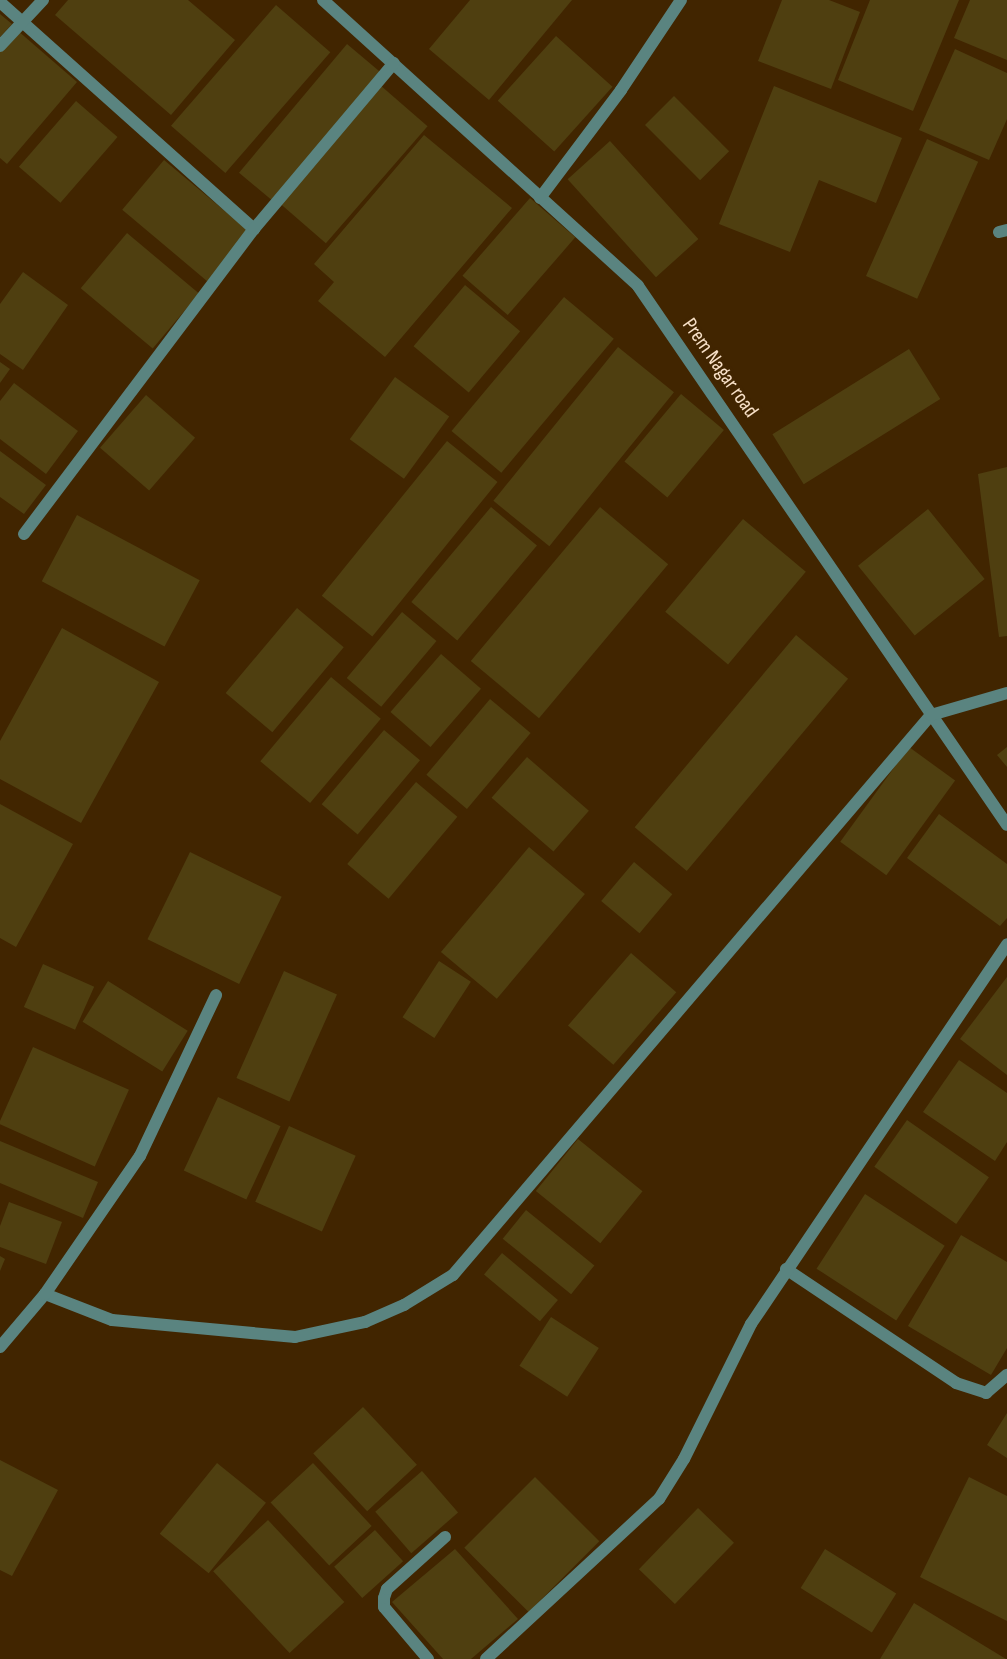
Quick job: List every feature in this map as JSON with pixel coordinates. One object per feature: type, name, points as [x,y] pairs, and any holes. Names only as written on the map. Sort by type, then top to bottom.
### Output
[{"type":"street","points":[[0,46],[43,0]]},
{"type":"street","name":"Prem Nagar road","points":[[323,0],[638,286],[1007,825]]},
{"type":"street","points":[[540,198],[628,80],[681,0]]},
{"type":"street","points":[[0,2],[254,229]]},
{"type":"street","points":[[24,534],[254,229],[393,63]]},
{"type":"street","points":[[45,1294],[112,1320],[294,1337],[365,1322],[404,1305],[453,1275],[931,715],[1007,693]]},
{"type":"street","points":[[486,1659],[659,1498],[684,1459],[751,1324],[1007,944]]},
{"type":"street","points":[[0,1347],[45,1294],[140,1156],[216,995]]},
{"type":"street","points":[[786,1269],[956,1383],[986,1393],[1001,1385],[1007,1375]]},
{"type":"street","points":[[428,1659],[384,1607],[384,1598],[387,1589],[445,1537]]},
{"type":"building","points":[[68,0],[188,0],[235,40],[171,115],[55,15]]},
{"type":"building","points":[[470,0],[572,0],[489,100],[429,49]]},
{"type":"building","points":[[782,0],[829,0],[860,12],[831,89],[758,61]]},
{"type":"building","points":[[870,0],[959,0],[913,111],[838,80]]},
{"type":"building","points":[[970,0],[1007,0],[1007,60],[954,38]]},
{"type":"building","points":[[276,5],[330,52],[225,173],[171,126]]},
{"type":"building","points":[[0,14],[12,24],[0,37]]},
{"type":"building","points":[[17,30],[77,82],[7,164],[0,158],[0,50]]},
{"type":"building","points":[[556,36],[612,87],[554,152],[498,101]]},
{"type":"building","points":[[347,44],[381,73],[273,202],[239,173]]},
{"type":"building","points":[[955,49],[1007,73],[1007,119],[989,160],[919,130]]},
{"type":"building","points":[[380,85],[428,126],[326,243],[278,202]]},
{"type":"building","points":[[774,86],[902,138],[876,203],[819,180],[790,252],[719,224]]},
{"type":"building","points":[[674,96],[729,151],[700,180],[645,125]]},
{"type":"building","points":[[76,101],[118,137],[60,203],[19,167]]},
{"type":"building","points":[[424,135],[512,208],[385,357],[318,301],[334,282],[314,264]]},
{"type":"building","points":[[927,139],[978,162],[917,299],[866,276]]},
{"type":"building","points":[[610,141],[698,239],[656,277],[568,179]]},
{"type":"building","points":[[164,160],[249,231],[207,281],[122,210]]},
{"type":"building","points":[[530,198],[575,237],[508,315],[462,276]]},
{"type":"building","points":[[127,233],[199,293],[153,349],[81,288]]},
{"type":"building","points":[[23,272],[68,305],[23,370],[0,354],[0,304]]},
{"type":"building","points":[[465,285],[520,331],[469,393],[414,346]]},
{"type":"building","points":[[564,297],[614,339],[501,473],[452,431]]},
{"type":"building","points":[[618,347],[674,392],[549,546],[493,501]]},
{"type":"building","points":[[909,349],[940,399],[804,484],[772,434]]},
{"type":"building","points":[[0,362],[10,369],[0,383]]},
{"type":"building","points":[[395,377],[449,416],[404,479],[350,439]]},
{"type":"building","points":[[14,383],[78,431],[46,474],[0,439],[0,401]]},
{"type":"building","points":[[681,394],[724,430],[667,497],[624,461]]},
{"type":"building","points":[[146,395],[195,438],[149,490],[100,448]]},
{"type":"building","points":[[447,441],[498,482],[372,637],[322,596]]},
{"type":"building","points":[[0,451],[46,485],[24,514],[0,497]]},
{"type":"building","points":[[1007,467],[1007,636],[999,637],[978,474]]},
{"type":"building","points":[[491,507],[537,546],[457,641],[411,602]]},
{"type":"building","points":[[600,507],[668,564],[539,718],[471,661]]},
{"type":"building","points":[[928,509],[985,579],[915,636],[858,566]]},
{"type":"building","points":[[77,515],[200,580],[165,646],[42,581]]},
{"type":"building","points":[[743,519],[806,572],[728,664],[665,612]]},
{"type":"building","points":[[297,608],[344,647],[272,732],[226,693]]},
{"type":"building","points":[[402,612],[436,641],[381,707],[347,678]]},
{"type":"building","points":[[62,628],[159,682],[81,823],[0,779],[0,741]]},
{"type":"building","points":[[796,635],[848,679],[687,871],[635,827]]},
{"type":"building","points":[[441,654],[481,689],[430,747],[390,712]]},
{"type":"building","points":[[331,677],[381,719],[310,803],[260,761]]},
{"type":"building","points":[[490,699],[531,733],[467,809],[426,775]]},
{"type":"building","points":[[384,730],[420,760],[358,835],[322,804]]},
{"type":"building","points":[[909,747],[955,781],[886,875],[840,842]]},
{"type":"building","points":[[1007,747],[1007,767],[997,755]]},
{"type":"building","points":[[527,757],[589,811],[553,852],[492,798]]},
{"type":"building","points":[[416,782],[457,817],[389,899],[347,864]]},
{"type":"building","points":[[0,804],[73,844],[16,947],[0,938]]},
{"type":"building","points":[[939,814],[1007,864],[1007,918],[1000,926],[907,858]]},
{"type":"building","points":[[529,847],[585,894],[497,999],[441,952]]},
{"type":"building","points":[[190,852],[282,897],[239,984],[147,939]]},
{"type":"building","points":[[634,862],[672,894],[640,933],[601,901]]},
{"type":"building","points":[[631,953],[676,992],[613,1065],[568,1025]]},
{"type":"building","points":[[439,961],[471,982],[434,1038],[403,1017]]},
{"type":"building","points":[[43,964],[94,987],[75,1030],[24,1007]]},
{"type":"building","points":[[284,971],[337,995],[289,1101],[236,1078]]},
{"type":"building","points":[[1007,977],[1007,1075],[960,1039]]},
{"type":"building","points":[[108,981],[188,1031],[162,1072],[83,1022]]},
{"type":"building","points":[[33,1047],[129,1090],[95,1166],[0,1124]]},
{"type":"building","points":[[959,1060],[1007,1093],[1007,1142],[995,1161],[923,1112]]},
{"type":"building","points":[[218,1097],[281,1126],[246,1200],[184,1170]]},
{"type":"building","points":[[907,1120],[989,1177],[956,1224],[874,1167]]},
{"type":"building","points":[[289,1126],[356,1156],[322,1232],[255,1202]]},
{"type":"building","points":[[578,1139],[643,1191],[600,1243],[536,1191]]},
{"type":"building","points":[[0,1141],[98,1182],[83,1218],[0,1183]]},
{"type":"building","points":[[865,1194],[945,1246],[896,1320],[817,1269]]},
{"type":"building","points":[[9,1202],[62,1222],[46,1264],[0,1247],[0,1226]]},
{"type":"building","points":[[526,1210],[594,1265],[571,1294],[503,1239]]},
{"type":"building","points":[[961,1235],[1007,1262],[1007,1348],[991,1375],[908,1326]]},
{"type":"building","points":[[502,1253],[558,1300],[540,1321],[484,1274]]},
{"type":"building","points":[[0,1256],[5,1259],[0,1271]]},
{"type":"building","points":[[551,1317],[599,1348],[567,1397],[519,1366]]},
{"type":"building","points":[[363,1407],[417,1465],[367,1511],[313,1453]]},
{"type":"building","points":[[1007,1413],[1007,1458],[987,1445]]},
{"type":"building","points":[[0,1460],[58,1490],[12,1576],[0,1570]]},
{"type":"building","points":[[217,1463],[266,1503],[209,1573],[160,1534]]},
{"type":"building","points":[[313,1463],[372,1526],[329,1565],[271,1503]]},
{"type":"building","points":[[422,1471],[458,1513],[411,1553],[375,1512]]},
{"type":"building","points":[[535,1477],[599,1541],[529,1612],[464,1548]]},
{"type":"building","points":[[969,1477],[1007,1496],[1007,1621],[920,1577]]},
{"type":"building","points":[[698,1508],[734,1543],[675,1604],[639,1569]]},
{"type":"building","points":[[268,1520],[344,1602],[290,1653],[213,1571]]},
{"type":"building","points":[[375,1530],[403,1561],[362,1598],[334,1567]]},
{"type":"building","points":[[455,1549],[518,1619],[471,1659],[443,1659],[392,1602]]},
{"type":"building","points":[[825,1549],[896,1594],[872,1633],[801,1588]]},
{"type":"building","points":[[914,1603],[1006,1659],[880,1659]]}]
